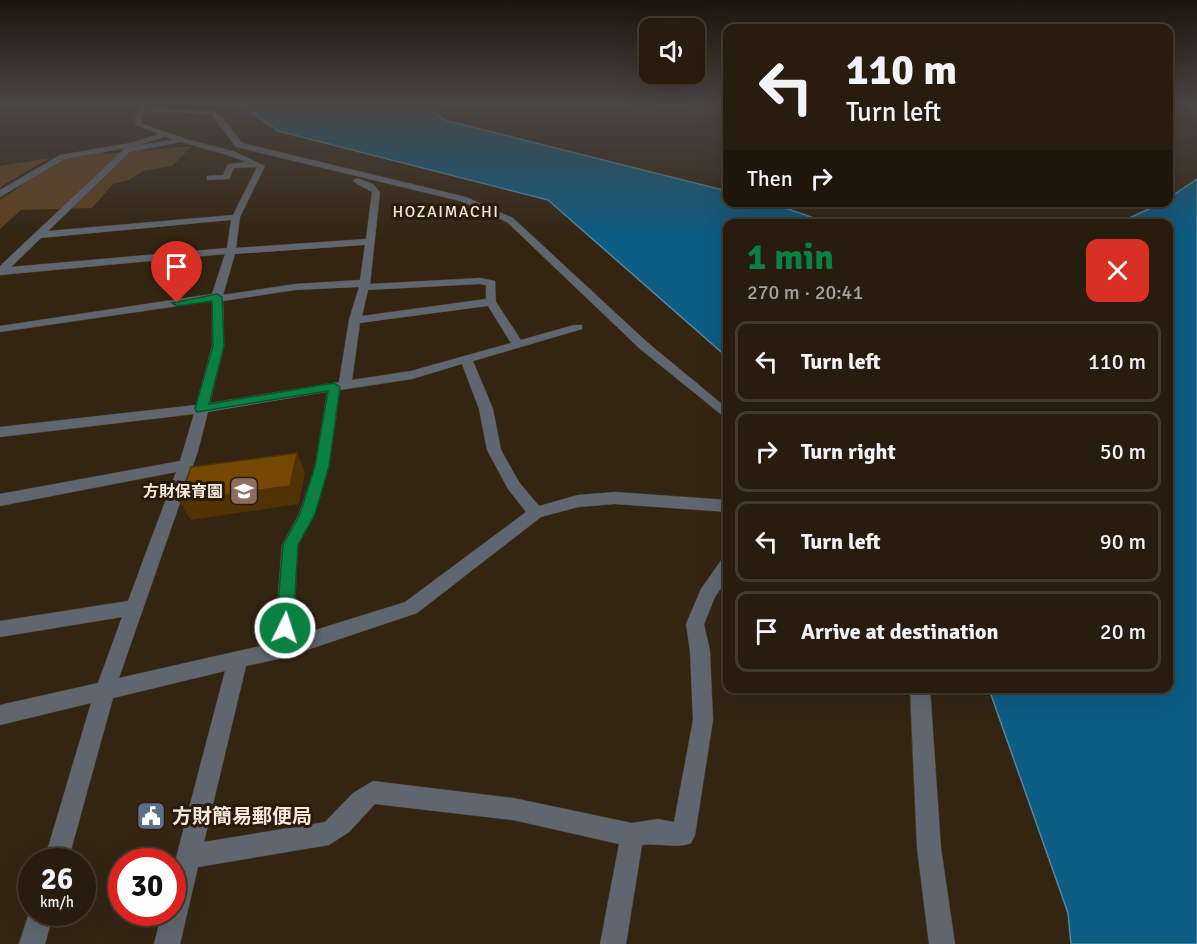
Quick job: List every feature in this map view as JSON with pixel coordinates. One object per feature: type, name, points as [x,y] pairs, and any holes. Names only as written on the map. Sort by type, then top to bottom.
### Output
[{"type":"street","points":[[0,194],[63,157],[109,149]]},
{"type":"street","points":[[0,272],[128,150],[133,149]]},
{"type":"street","points":[[213,149],[260,166]]},
{"type":"street","points":[[235,149],[306,162],[463,200],[510,220],[643,345],[723,412]]},
{"type":"street","points":[[210,178],[226,177],[231,166],[260,166],[267,163],[250,149]]},
{"type":"street","points":[[283,649],[290,545],[308,514],[322,466],[364,285],[375,189],[306,162]]},
{"type":"street","points":[[60,848],[105,690],[185,465],[218,346],[217,298],[220,281],[231,251],[237,217],[247,190],[260,166]]},
{"type":"street","points":[[40,235],[237,217]]},
{"type":"street","points":[[0,272],[231,251],[370,242]]},
{"type":"street","points":[[0,329],[295,287],[480,281],[491,283],[491,302],[518,345]]},
{"type":"street","points":[[355,320],[491,302]]},
{"type":"street","points":[[0,432],[201,409],[412,375],[578,327]]},
{"type":"street","points":[[466,361],[486,409],[494,450],[513,485],[536,513]]},
{"type":"street","points":[[0,500],[185,465]]},
{"type":"street","points":[[0,715],[283,649],[411,608],[536,513],[578,501],[615,498],[723,507]]},
{"type":"street","points":[[190,856],[329,833],[336,830],[364,797],[374,792],[513,809],[632,835],[658,831],[683,835],[703,720],[700,651],[695,624],[707,594],[723,571]]},
{"type":"street","points":[[0,629],[133,608]]},
{"type":"street","points":[[167,944],[238,659]]},
{"type":"street","points":[[920,693],[929,848],[942,944]]},
{"type":"street","points":[[613,944],[632,835]]},
{"type":"street","points":[[32,944],[37,926]]},
{"type":"shaded area","points":[[189,149],[172,166],[143,171],[129,180],[113,184],[92,208],[21,210],[0,229],[0,200],[60,160],[104,151],[104,154]]},
{"type":"shaded area","points":[[50,158],[5,184],[0,188],[0,166]]},
{"type":"water","points":[[349,149],[560,149],[723,190],[723,207],[782,207],[817,219],[723,219],[723,353],[548,200]]},
{"type":"water","points":[[1197,179],[1197,944],[1071,944],[1068,913],[990,693],[1173,693],[1173,219],[1127,219],[1153,207],[1173,207],[1173,195]]},
{"type":"building","points":[[297,453],[290,486],[179,501],[191,467]]},
{"type":"place","name":"方財保育園","points":[[244,491]]},
{"type":"place","name":"方財簡易郵便局","points":[[151,816]]},
{"type":"district","name":"HOZAIMACHI","points":[[446,211]]},
{"type":"route","points":[[177,303],[217,297],[218,346],[201,409],[334,387],[322,466],[308,514],[290,545],[285,628]]}]
